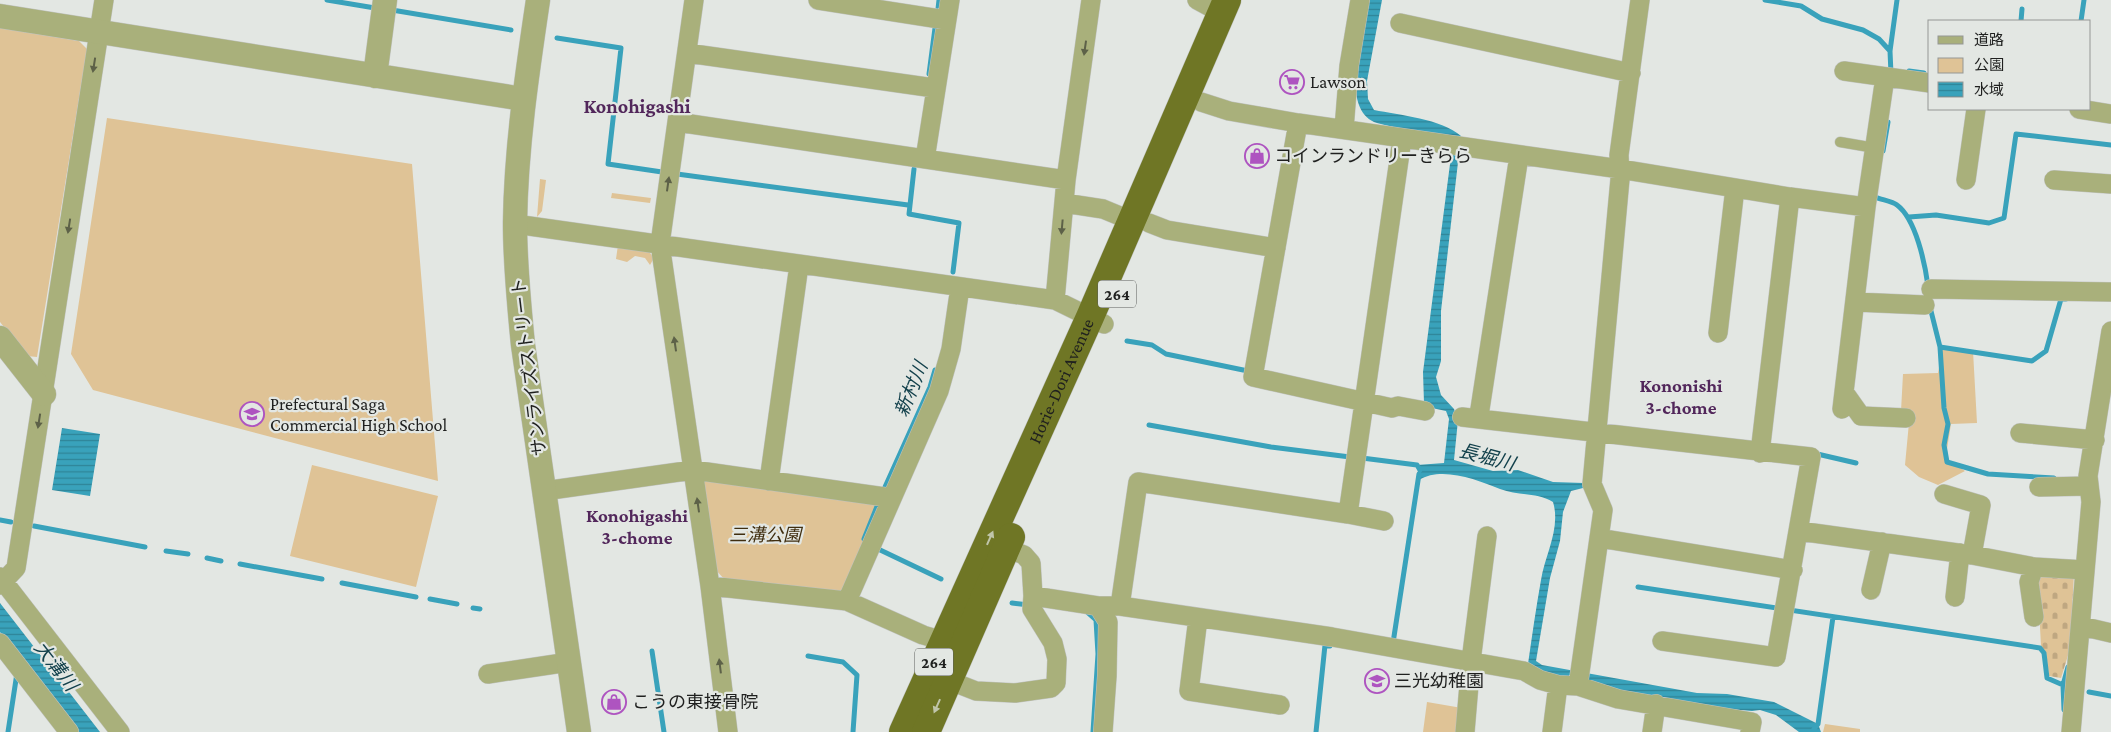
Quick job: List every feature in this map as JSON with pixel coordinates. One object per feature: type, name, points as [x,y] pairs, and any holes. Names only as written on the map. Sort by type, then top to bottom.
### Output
[{"type":"highway","name":"Horie-Dori Avenue","points":[[1140,222],[1202,102],[1247,0]]},
{"type":"highway","name":"Horie-Dori Avenue","points":[[903,732],[953,644],[1097,320],[1140,222],[1224,6]]},
{"type":"highway","name":"Horie-Dori Avenue","points":[[977,590],[1006,548],[1097,320]]},
{"type":"highway","name":"Horie-Dori Avenue","points":[[926,732],[948,680],[953,644]]},
{"type":"street","points":[[104,0],[16,568],[1,582],[120,732]]},
{"type":"street","points":[[375,76],[385,0]]},
{"type":"street","name":"サンライズストリート","points":[[538,0],[523,99],[515,224],[523,345],[579,732]]},
{"type":"street","points":[[694,0],[660,244],[710,586],[728,732]]},
{"type":"street","points":[[818,0],[946,20]]},
{"type":"street","points":[[925,159],[934,88],[950,0]]},
{"type":"street","points":[[1055,300],[1066,180],[1091,0]]},
{"type":"street","points":[[1197,0],[1224,6]]},
{"type":"street","points":[[1344,129],[1348,66],[1360,0]]},
{"type":"street","points":[[1578,686],[1603,510],[1592,484],[1620,170],[1619,155],[1640,0]]},
{"type":"street","points":[[0,16],[523,99]]},
{"type":"street","points":[[1400,23],[1630,73]]},
{"type":"street","points":[[686,53],[934,88]]},
{"type":"street","points":[[1844,71],[1928,83]]},
{"type":"street","points":[[1890,77],[1875,148],[1866,207],[1843,401],[1861,416],[1906,418]]},
{"type":"street","points":[[1202,102],[1229,111],[1298,123],[1620,170],[1790,198],[1866,207]]},
{"type":"street","points":[[1966,180],[1976,110]]},
{"type":"street","points":[[2085,110],[2111,114]]},
{"type":"street","points":[[677,122],[1066,180]]},
{"type":"street","points":[[1298,123],[1253,377],[1365,402],[1425,412]]},
{"type":"street","points":[[1348,514],[1402,139]]},
{"type":"street","points":[[1480,409],[1519,156]]},
{"type":"street","points":[[2054,180],[2111,184]]},
{"type":"street","points":[[1718,333],[1735,188]]},
{"type":"street","points":[[1760,452],[1790,198]]},
{"type":"street","points":[[1064,203],[1103,209],[1166,230],[1276,248]]},
{"type":"street","points":[[515,224],[1055,300],[1097,320]]},
{"type":"street","points":[[769,481],[799,265]]},
{"type":"street","points":[[847,601],[938,391],[951,349],[960,287]]},
{"type":"street","points":[[1855,302],[1928,297],[2111,292]]},
{"type":"street","points":[[0,338],[44,394]]},
{"type":"street","points":[[2071,732],[2091,502],[2084,487],[2107,390],[2110,338]]},
{"type":"street","points":[[1462,417],[1811,457],[1793,570],[1776,657],[1662,641]]},
{"type":"street","points":[[2020,433],[2095,440]]},
{"type":"street","points":[[544,491],[693,470],[892,498]]},
{"type":"street","points":[[1120,606],[1138,482],[1384,520]]},
{"type":"street","points":[[2039,487],[2084,487]]},
{"type":"street","points":[[1944,494],[1981,505],[1955,598]]},
{"type":"street","points":[[1799,531],[1966,554],[2034,567],[2085,570]]},
{"type":"street","points":[[1465,732],[1471,662],[1487,536]]},
{"type":"street","points":[[1599,538],[1793,570]]},
{"type":"street","points":[[1871,590],[1882,542]]},
{"type":"street","points":[[948,680],[976,691],[1014,693],[1051,688],[1056,683],[1057,659],[1053,643],[1032,602],[1032,562],[1024,555],[1006,548]]},
{"type":"street","points":[[2034,567],[2029,582],[2034,617]]},
{"type":"street","points":[[710,586],[847,601],[923,635],[953,644]]},
{"type":"street","points":[[1032,602],[1120,606],[1332,637],[1524,671],[1540,680],[1558,685],[1578,686],[1618,699],[1656,704],[1704,715],[1752,722],[1750,732]]},
{"type":"street","points":[[1098,606],[1108,622],[1108,676],[1103,732]]},
{"type":"street","points":[[1198,618],[1189,691],[1280,705]]},
{"type":"street","points":[[2081,626],[2111,632]]},
{"type":"street","points":[[0,643],[69,732]]},
{"type":"street","points":[[488,674],[569,662]]},
{"type":"street","points":[[1552,732],[1558,685]]},
{"type":"street","points":[[1652,732],[1656,704]]},
{"type":"lane","points":[[1840,142],[1875,148]]},
{"type":"green space","points":[[0,28],[79,41],[87,49],[37,357],[27,356],[0,322]]},
{"type":"green space","points":[[107,118],[412,164],[438,481],[93,390],[71,354]]},
{"type":"green space","points":[[540,179],[546,180],[542,211],[537,217]]},
{"type":"green space","points":[[612,193],[651,198],[650,203],[611,198]]},
{"type":"green space","points":[[618,245],[646,248],[654,258],[650,265],[645,258],[635,256],[627,262],[616,259]]},
{"type":"green space","points":[[1943,346],[1973,351],[1977,423],[1951,424],[1947,449],[1948,460],[1965,471],[1938,485],[1919,477],[1905,465],[1910,412],[1901,411],[1903,374],[1938,373]]},
{"type":"green space","points":[[312,465],[438,496],[416,587],[290,556]]},
{"type":"green space","name":"三溝公園","points":[[711,477],[878,500],[880,507],[847,588],[837,594],[725,580],[715,569],[703,483]]},
{"type":"green space","points":[[2037,572],[2074,573],[2070,649],[2061,678],[2049,676],[2046,652],[2041,646]]},
{"type":"green space","points":[[1427,702],[1462,708],[1460,732],[1423,732]]},
{"type":"green space","points":[[1825,724],[1860,729],[1860,732],[1823,732]]},
{"type":"water","points":[[1369,0],[1382,0],[1367,81],[1368,99],[1374,110],[1443,125],[1461,136],[1441,311],[1441,361],[1436,377],[1441,395],[1454,409],[1458,420],[1454,460],[1493,471],[1518,470],[1553,482],[1584,483],[1583,488],[1571,491],[1563,512],[1560,541],[1550,578],[1536,661],[1542,665],[1697,693],[1727,694],[1774,702],[1818,724],[1821,732],[1799,732],[1776,715],[1760,710],[1705,707],[1604,687],[1533,669],[1528,664],[1541,580],[1554,532],[1555,512],[1553,502],[1449,474],[1428,476],[1419,480],[1417,465],[1444,463],[1449,419],[1446,411],[1432,408],[1424,403],[1423,372],[1453,141],[1449,136],[1377,123],[1365,115],[1358,103],[1356,68]]},
{"type":"water","points":[[62,428],[100,434],[90,496],[52,490]]},
{"type":"water","points":[[0,603],[100,732],[78,732],[0,632]]},
{"type":"waterway","points":[[327,0],[375,8]]},
{"type":"waterway","points":[[938,9],[939,0]]},
{"type":"waterway","points":[[1765,0],[1801,6],[1822,19],[1863,30],[1879,39],[1890,51]]},
{"type":"waterway","points":[[1891,74],[1890,51],[1897,0]]},
{"type":"waterway","points":[[2081,20],[2084,0]]},
{"type":"waterway","points":[[2021,20],[2022,9]]},
{"type":"waterway","points":[[392,10],[511,30]]},
{"type":"waterway","points":[[929,74],[935,28]]},
{"type":"waterway","points":[[557,38],[621,48],[608,164],[662,172]]},
{"type":"waterway","points":[[1909,71],[1924,73]]},
{"type":"waterway","points":[[1883,151],[1888,122]]},
{"type":"waterway","points":[[1909,217],[1936,215],[1989,223],[2004,218],[2016,134],[2111,145]]},
{"type":"waterway","name":"新村川","points":[[914,169],[909,214],[959,223],[953,272]]},
{"type":"waterway","points":[[677,174],[908,205]]},
{"type":"waterway","points":[[1875,193],[1875,197],[1897,205],[1909,220],[1922,254],[1928,286]]},
{"type":"waterway","points":[[1940,347],[2032,361],[2046,351],[2061,299],[2066,299]]},
{"type":"waterway","points":[[1930,307],[1940,347],[1944,408],[1948,424],[1944,445],[1947,462],[1988,474],[2054,478]]},
{"type":"waterway","points":[[1127,341],[1152,345],[1166,354],[1248,371]]},
{"type":"waterway","name":"新村川","points":[[885,487],[930,387],[935,370]]},
{"type":"waterway","points":[[1149,425],[1271,447],[1350,457]]},
{"type":"waterway","points":[[1813,453],[1856,463]]},
{"type":"waterway","points":[[1362,458],[1417,465],[1420,470]]},
{"type":"waterway","points":[[1393,643],[1419,474]]},
{"type":"waterway","name":"新村川","points":[[864,539],[878,504]]},
{"type":"waterway","points":[[0,520],[11,522]]},
{"type":"waterway","points":[[34,526],[145,547]]},
{"type":"waterway","name":"新村川","points":[[876,548],[941,579]]},
{"type":"waterway","points":[[166,551],[188,554]]},
{"type":"waterway","points":[[207,558],[221,561]]},
{"type":"waterway","points":[[240,564],[322,579]]},
{"type":"waterway","points":[[342,583],[416,597]]},
{"type":"waterway","points":[[1638,587],[2040,648],[2044,653],[2047,678],[2063,685]]},
{"type":"waterway","points":[[430,599],[457,604]]},
{"type":"waterway","name":"新村川","points":[[1012,603],[1029,605]]},
{"type":"waterway","points":[[473,608],[480,609]]},
{"type":"waterway","name":"新村川","points":[[1087,612],[1096,620],[1098,654],[1093,732]]},
{"type":"waterway","points":[[1814,729],[1818,724],[1833,617]]},
{"type":"waterway","points":[[1316,732],[1325,645],[1330,646]]},
{"type":"waterway","points":[[652,651],[664,732]]},
{"type":"waterway","points":[[808,656],[843,662],[857,675],[853,732]]},
{"type":"waterway","points":[[2064,710],[2063,685],[2068,667]]},
{"type":"waterway","points":[[8,732],[17,673]]},
{"type":"waterway","points":[[2089,692],[2111,696]]},
{"type":"place","name":"Lawson","points":[[1292,82]]},
{"type":"place","name":"コインランドリーきらら","points":[[1257,156]]},
{"type":"place","name":"Prefectural Saga Commercial High School","points":[[252,414]]},
{"type":"place","name":"三光幼稚園","points":[[1377,681]]},
{"type":"place","name":"こうの東接骨院","points":[[614,702]]},
{"type":"district","name":"Konohigashi","points":[[637,106]]},
{"type":"district","name":"Kononishi 3-chome","points":[[1681,396]]},
{"type":"district","name":"Konohigashi 3-chome","points":[[637,526]]},
{"type":"water label","name":"長堀川","points":[[1487,457]]},
{"type":"water label","name":"大溝川","points":[[56,666]]}]
